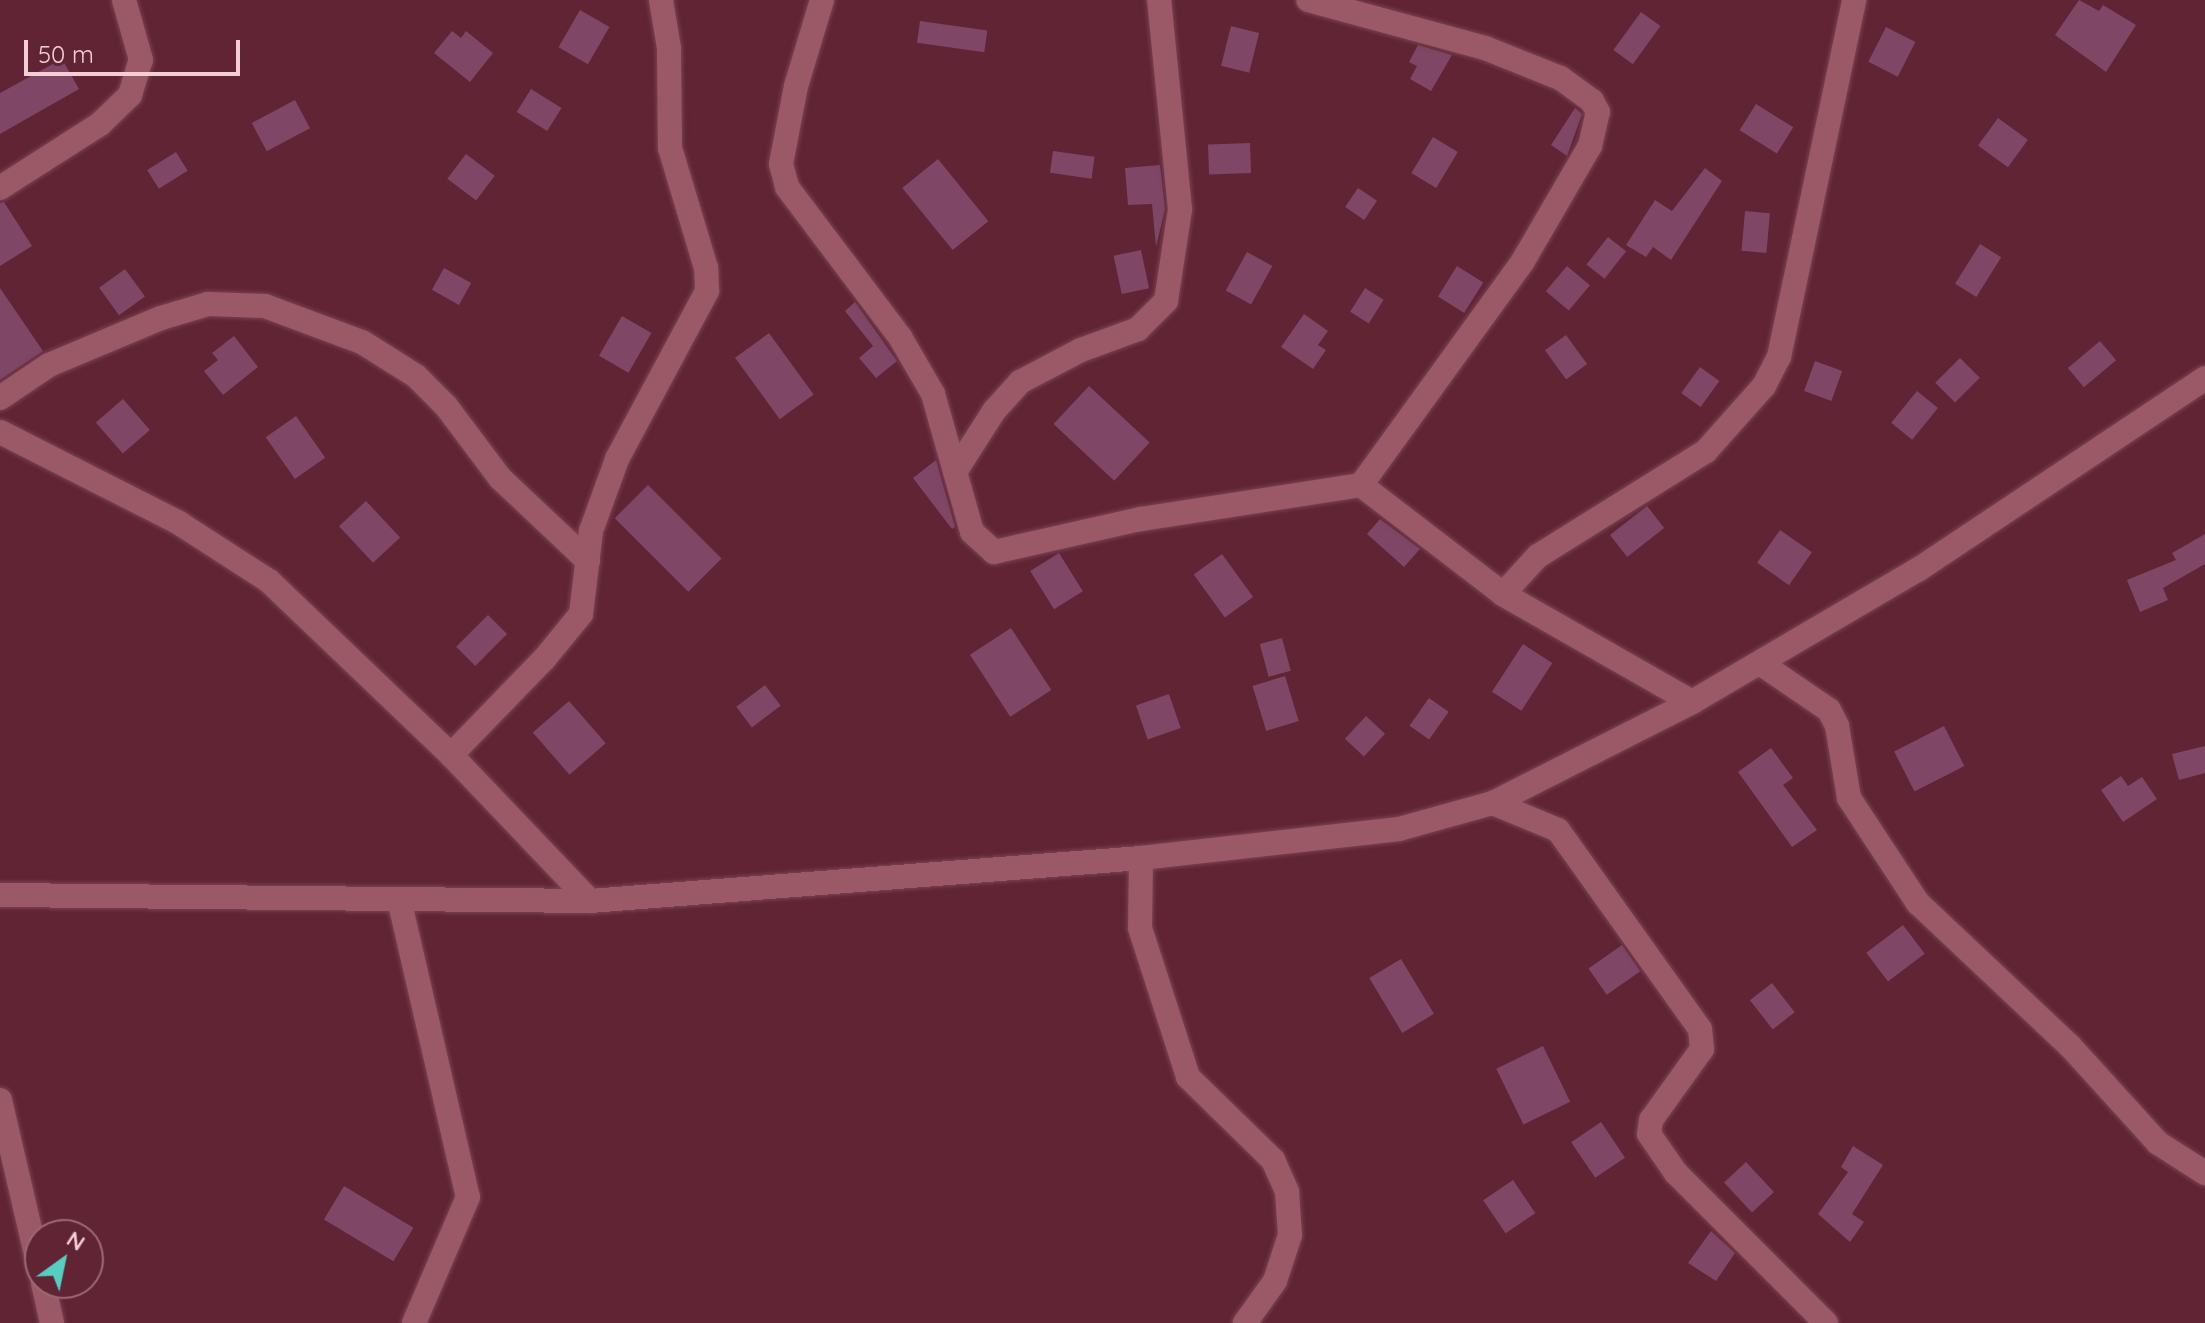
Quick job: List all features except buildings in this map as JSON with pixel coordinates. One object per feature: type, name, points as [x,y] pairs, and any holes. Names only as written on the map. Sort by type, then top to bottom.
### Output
[{"type":"street","points":[[0,188],[100,124],[130,95],[141,60],[124,0]]},
{"type":"street","points":[[451,755],[545,658],[581,614],[591,531],[617,459],[707,291],[706,268],[670,148],[669,48],[661,0]]},
{"type":"street","points":[[822,0],[796,86],[781,164],[787,187],[900,337],[933,394],[972,532],[994,552],[1141,519],[1361,485],[1523,261],[1590,146],[1598,112],[1592,101],[1560,78],[1528,63],[1308,0]]},
{"type":"street","points":[[955,472],[994,411],[1020,382],[1081,350],[1138,329],[1166,301],[1180,209],[1159,0]]},
{"type":"street","points":[[1503,594],[1538,556],[1706,451],[1764,386],[1779,357],[1854,0]]},
{"type":"street","points":[[0,398],[49,365],[161,318],[208,304],[265,306],[362,342],[416,376],[446,406],[500,478],[588,561]]},
{"type":"street","points":[[0,895],[590,901],[1141,858],[1399,829],[1493,803],[1692,702],[1919,569],[2205,378]]},
{"type":"street","points":[[0,432],[227,550],[269,581],[451,755],[590,901]]},
{"type":"street","points":[[1361,485],[1503,594],[1692,702]]},
{"type":"street","points":[[1760,663],[1829,710],[1837,726],[1849,798],[1918,903],[2070,1046],[2158,1143],[2205,1173]]},
{"type":"street","points":[[1493,803],[1558,830],[1700,1029],[1702,1049],[1651,1120],[1649,1134],[1676,1173],[1826,1323]]},
{"type":"street","points":[[1141,858],[1140,928],[1188,1077],[1273,1160],[1287,1192],[1290,1235],[1275,1281],[1245,1323]]},
{"type":"street","points":[[399,899],[468,1197],[414,1323]]},
{"type":"street","points":[[0,1100],[28,1219]]},
{"type":"street","points":[[47,1299],[52,1323]]}]
